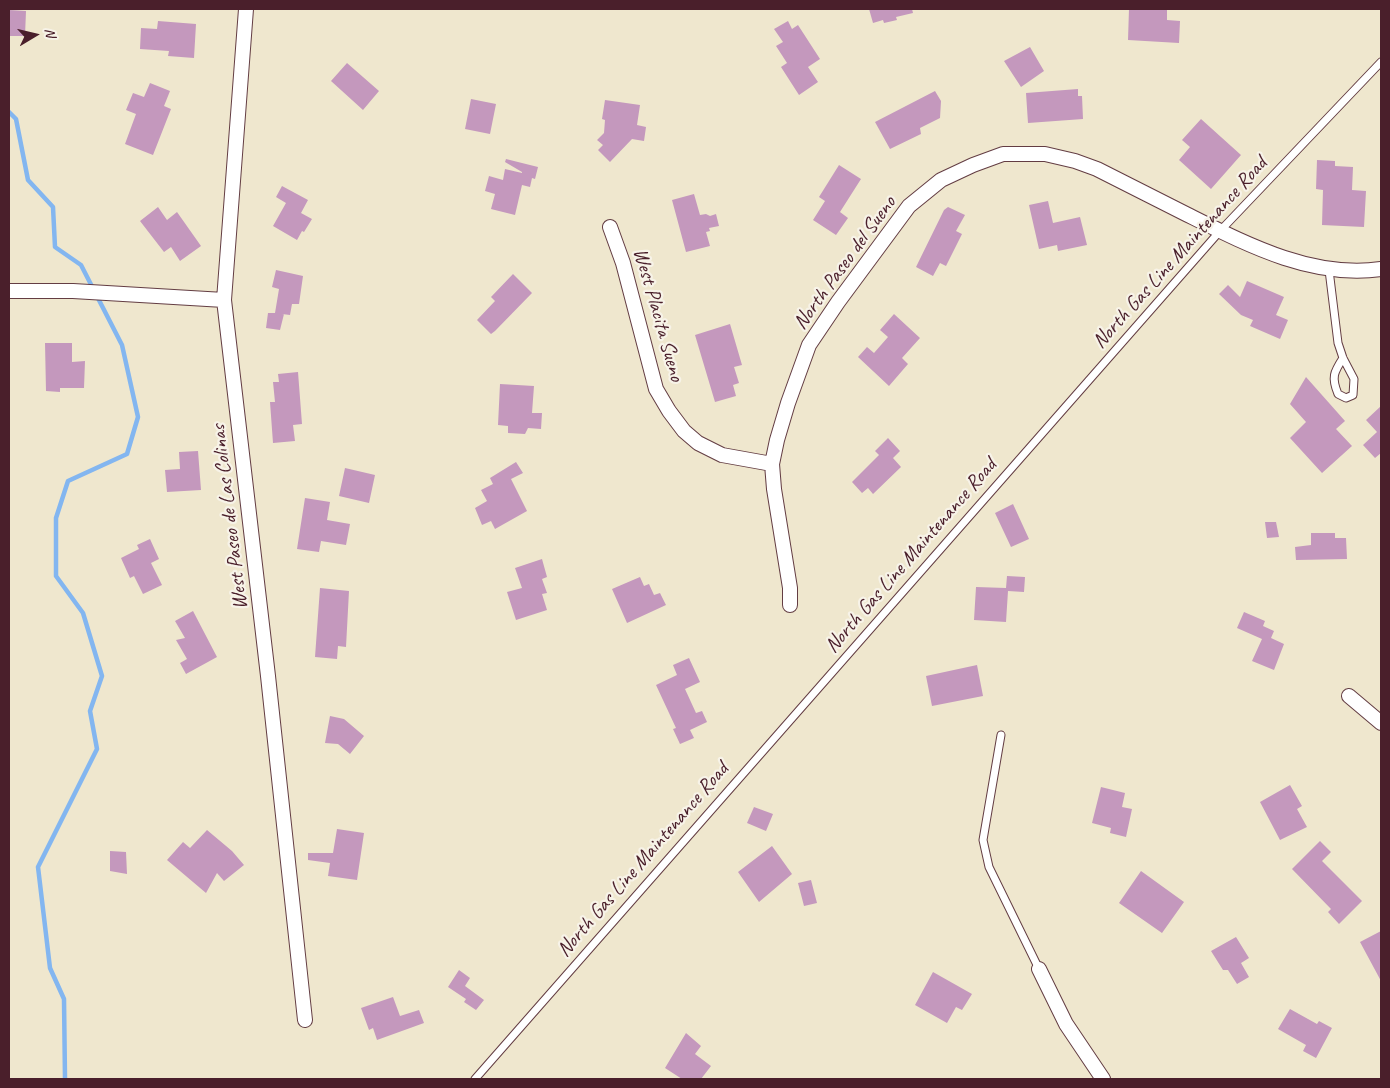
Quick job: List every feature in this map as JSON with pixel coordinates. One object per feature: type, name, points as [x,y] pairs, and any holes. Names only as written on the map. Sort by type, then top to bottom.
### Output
[{"type":"street","name":"West Paseo de Las Colinas","points":[[246,9],[224,300],[268,676],[305,1020]]},
{"type":"street","name":"North Paseo del Sueno","points":[[790,605],[790,588],[774,489],[772,464],[785,412],[809,345],[838,302],[909,206],[941,180],[1003,154],[1045,154],[1075,161],[1097,169],[1220,231],[1256,247],[1308,265],[1329,270],[1365,271],[1381,269]]},
{"type":"street","name":"West Placita Sueno","points":[[610,228],[623,264],[656,389],[669,411],[684,431],[698,443],[722,455],[772,464]]},
{"type":"street","points":[[9,291],[73,291],[224,300]]},
{"type":"street","points":[[1349,696],[1381,723]]},
{"type":"street","points":[[1039,969],[1066,1024],[1103,1079]]},
{"type":"lane","name":"North Gas Line Maintenance Road","points":[[475,1079],[1220,231],[1381,62]]},
{"type":"lane","points":[[1329,270],[1338,343],[1343,358],[1354,379],[1352,394],[1346,398],[1338,394],[1334,372],[1343,358]]},
{"type":"lane","points":[[1001,735],[983,840],[989,867],[1039,969]]},
{"type":"building","points":[[869,9],[912,9],[913,13],[896,17],[897,20],[884,23],[883,20],[873,23]]},
{"type":"building","points":[[1129,9],[1167,9],[1167,20],[1180,21],[1179,43],[1128,40]]},
{"type":"building","points":[[9,10],[26,11],[25,36],[9,36]]},
{"type":"building","points":[[158,21],[196,24],[194,58],[168,56],[169,51],[140,49],[141,28],[157,29]]},
{"type":"building","points":[[788,21],[792,29],[798,25],[820,59],[808,67],[818,82],[799,95],[781,67],[787,63],[776,46],[783,42],[774,29]]},
{"type":"building","points":[[1030,47],[1044,71],[1021,87],[1004,61]]},
{"type":"building","points":[[347,63],[379,91],[363,110],[331,81]]},
{"type":"building","points":[[150,83],[170,91],[164,106],[171,109],[153,155],[125,144],[136,114],[126,110],[133,93],[144,97]]},
{"type":"building","points":[[1078,89],[1078,96],[1082,96],[1083,119],[1028,123],[1026,93]]},
{"type":"building","points":[[935,91],[941,101],[940,118],[920,128],[921,134],[890,149],[875,122]]},
{"type":"building","points":[[471,99],[496,104],[490,134],[465,129]]},
{"type":"building","points":[[605,100],[640,105],[637,125],[646,127],[644,141],[632,139],[610,162],[598,150],[603,145],[597,140],[604,133],[605,120],[602,119]]},
{"type":"building","points":[[1201,119],[1241,155],[1211,189],[1179,160],[1190,147],[1182,140]]},
{"type":"building","points":[[506,159],[538,167],[535,179],[532,178],[530,187],[522,185],[515,215],[491,209],[495,194],[485,191],[489,176],[503,180],[505,169],[522,173],[505,162]]},
{"type":"building","points":[[1317,160],[1335,161],[1335,166],[1353,167],[1352,190],[1366,191],[1364,227],[1322,225],[1323,190],[1316,189]]},
{"type":"building","points":[[839,165],[861,179],[840,212],[848,218],[836,235],[813,220],[825,201],[819,197]]},
{"type":"building","points":[[282,186],[308,200],[301,213],[312,219],[297,240],[273,226],[286,203],[276,197]]},
{"type":"building","points":[[694,194],[700,215],[706,214],[710,216],[716,214],[719,226],[709,228],[710,231],[706,232],[710,246],[686,252],[672,200]]},
{"type":"building","points":[[1048,201],[1053,223],[1080,217],[1087,245],[1058,251],[1057,245],[1039,249],[1029,205]]},
{"type":"building","points":[[158,207],[167,220],[177,212],[201,246],[180,261],[171,247],[164,252],[140,221]]},
{"type":"building","points":[[948,207],[965,215],[956,231],[962,234],[946,266],[940,263],[933,276],[916,267],[944,210]]},
{"type":"building","points":[[276,270],[303,276],[299,304],[292,304],[290,315],[284,314],[280,330],[266,328],[268,313],[275,313],[279,289],[272,287]]},
{"type":"building","points":[[513,274],[532,293],[491,334],[477,320],[495,301],[491,297]]},
{"type":"building","points":[[1247,281],[1284,297],[1276,315],[1288,320],[1280,339],[1250,326],[1253,320],[1241,315],[1219,294],[1228,285],[1240,297]]},
{"type":"building","points":[[894,314],[920,338],[902,358],[908,364],[889,386],[858,357],[867,347],[874,353],[888,337],[880,330]]},
{"type":"building","points":[[730,324],[742,365],[734,367],[739,383],[733,385],[736,396],[715,402],[695,335]]},
{"type":"building","points":[[45,343],[72,343],[72,362],[85,361],[84,388],[60,388],[60,392],[46,391]]},
{"type":"building","points":[[298,372],[302,424],[293,425],[295,441],[273,443],[270,402],[275,402],[273,382],[279,382],[278,374]]},
{"type":"building","points":[[1306,377],[1345,421],[1336,429],[1352,446],[1322,473],[1290,438],[1306,422],[1290,404]]},
{"type":"building","points":[[500,384],[534,386],[532,413],[542,413],[541,429],[528,428],[525,434],[508,433],[508,426],[498,425]]},
{"type":"building","points":[[1381,406],[1381,453],[1375,458],[1363,445],[1377,432],[1366,420]]},
{"type":"building","points":[[888,438],[900,451],[893,458],[901,467],[873,494],[868,488],[862,493],[852,482],[879,455],[875,451]]},
{"type":"building","points":[[198,451],[201,490],[167,492],[165,470],[180,469],[179,452]]},
{"type":"building","points":[[516,462],[523,473],[511,479],[527,511],[495,529],[491,521],[482,525],[475,508],[487,501],[481,490],[493,484],[490,478]]},
{"type":"building","points":[[345,468],[375,475],[369,503],[339,496]]},
{"type":"building","points":[[305,498],[330,502],[327,520],[350,524],[346,545],[321,541],[319,552],[297,549]]},
{"type":"building","points":[[1013,504],[1029,539],[1011,547],[995,513]]},
{"type":"building","points":[[1265,522],[1276,522],[1279,537],[1267,538]]},
{"type":"building","points":[[1311,533],[1335,533],[1335,538],[1346,538],[1347,559],[1296,560],[1295,547],[1311,545]]},
{"type":"building","points":[[150,539],[159,559],[151,563],[162,585],[143,594],[134,576],[130,578],[121,558],[139,549],[137,545]]},
{"type":"building","points":[[542,559],[547,577],[542,579],[547,593],[542,594],[547,610],[516,620],[507,592],[522,588],[515,568]]},
{"type":"building","points":[[1007,576],[1025,577],[1024,592],[1008,591],[1006,622],[974,620],[976,587],[1006,588]]},
{"type":"building","points":[[640,577],[644,586],[649,584],[654,595],[660,593],[666,605],[627,623],[612,589]]},
{"type":"building","points":[[320,588],[349,591],[346,647],[338,646],[337,659],[315,657]]},
{"type":"building","points":[[193,611],[217,657],[186,674],[180,663],[187,659],[176,640],[185,638],[175,621]]},
{"type":"building","points":[[1244,612],[1265,621],[1263,626],[1274,631],[1271,638],[1284,644],[1274,670],[1252,661],[1262,639],[1237,628]]},
{"type":"building","points":[[689,658],[700,682],[685,689],[696,713],[702,711],[707,722],[690,730],[694,738],[680,744],[673,729],[676,728],[656,685],[677,675],[673,665]]},
{"type":"building","points":[[977,665],[983,696],[932,706],[926,676]]},
{"type":"building","points":[[330,716],[344,719],[364,736],[350,754],[338,744],[325,743]]},
{"type":"building","points":[[1290,785],[1302,806],[1297,809],[1307,827],[1280,840],[1260,802]]},
{"type":"building","points":[[1101,787],[1125,793],[1122,807],[1132,809],[1126,837],[1110,833],[1111,828],[1092,823]]},
{"type":"building","points":[[754,807],[773,814],[766,831],[747,823]]},
{"type":"building","points":[[337,829],[364,833],[357,880],[328,876],[330,863],[308,860],[308,853],[333,853]]},
{"type":"building","points":[[207,830],[232,851],[244,865],[224,881],[217,873],[206,893],[167,860],[183,842],[190,848]]},
{"type":"building","points":[[1320,841],[1331,852],[1322,861],[1362,901],[1339,924],[1328,912],[1331,909],[1292,869]]},
{"type":"building","points":[[772,846],[792,874],[759,902],[738,872]]},
{"type":"building","points":[[110,851],[126,852],[127,874],[110,871]]},
{"type":"building","points":[[1141,871],[1184,902],[1162,933],[1119,903]]},
{"type":"building","points":[[811,880],[817,903],[804,906],[798,883]]},
{"type":"building","points":[[1381,931],[1381,981],[1360,942]]},
{"type":"building","points":[[1236,937],[1249,958],[1241,963],[1249,977],[1237,984],[1228,970],[1223,970],[1211,951]]},
{"type":"building","points":[[459,970],[470,978],[465,986],[484,1000],[476,1010],[464,1002],[466,999],[448,987]]},
{"type":"building","points":[[933,972],[972,994],[962,1010],[956,1007],[947,1023],[915,1005]]},
{"type":"building","points":[[393,997],[400,1016],[419,1010],[424,1023],[377,1040],[373,1028],[369,1030],[361,1008]]},
{"type":"building","points":[[1290,1009],[1317,1024],[1319,1021],[1332,1028],[1316,1058],[1303,1051],[1306,1045],[1278,1029]]},
{"type":"building","points":[[686,1033],[701,1046],[695,1054],[711,1066],[701,1079],[682,1079],[665,1068]]},
{"type":"waterway","points":[[9,112],[16,119],[28,180],[53,207],[55,247],[81,265],[122,345],[138,417],[127,454],[68,481],[56,518],[56,576],[83,613],[102,676],[90,711],[97,749],[38,867],[50,968],[64,999],[65,1079]]}]
